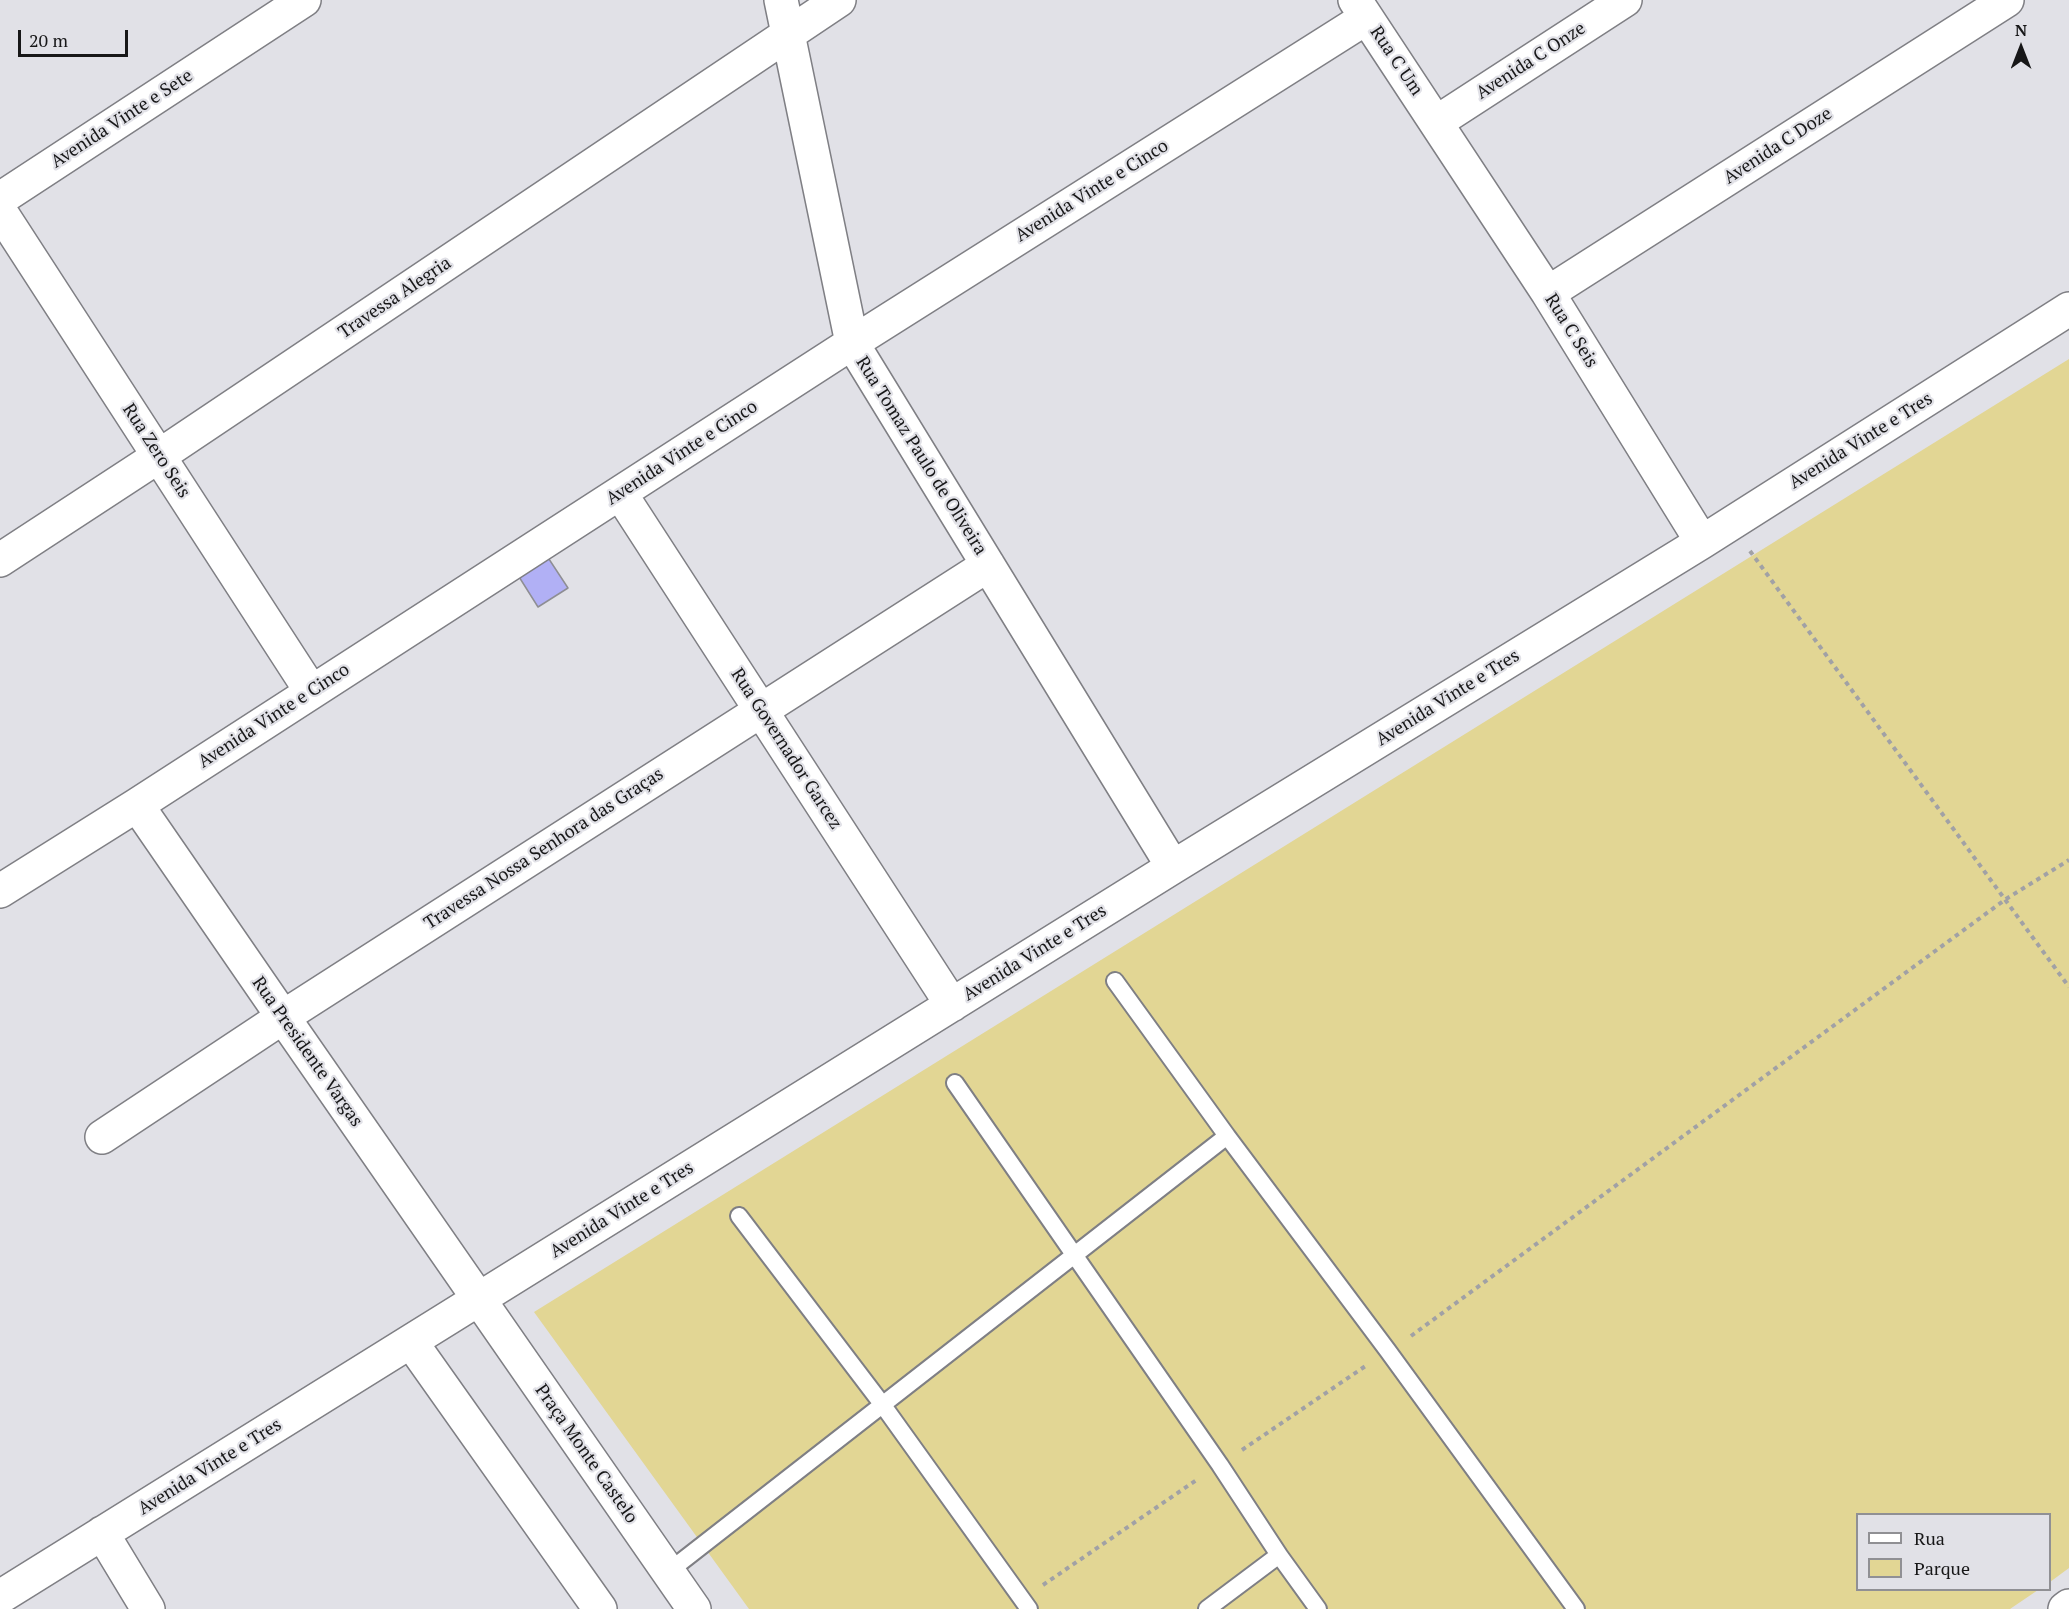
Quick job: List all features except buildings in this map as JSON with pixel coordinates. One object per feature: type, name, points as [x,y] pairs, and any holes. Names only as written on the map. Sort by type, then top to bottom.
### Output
[{"type":"street","name":"Avenida Vinte e Sete","points":[[0,199],[304,0]]},
{"type":"street","name":"Rua Tomaz Paulo de Oliveira","points":[[781,0],[790,34],[852,343],[1173,867]]},
{"type":"street","name":"Travessa Alegria","points":[[0,560],[839,0]]},
{"type":"street","name":"Avenida C Onze","points":[[1437,122],[1625,0]]},
{"type":"street","name":"Avenida C Doze","points":[[1548,293],[2007,0]]},
{"type":"street","name":"Rua C Um","points":[[1361,9],[1437,122]]},
{"type":"street","name":"Avenida Vinte e Cinco","points":[[0,891],[852,343],[1361,9]]},
{"type":"street","name":"Rua C Seis","points":[[1437,122],[1548,293],[1702,542]]},
{"type":"street","name":"Rua Zero Seis","points":[[0,211],[311,691]]},
{"type":"street","name":"Avenida Vinte e Tres","points":[[0,1597],[1173,867],[1702,542],[2069,309]]},
{"type":"street","name":"Rua Governador Garcez","points":[[620,493],[952,1005]]},
{"type":"street","name":"Travessa Nossa Senhora das Graças","points":[[102,1137],[282,1017],[988,565]]},
{"type":"street","name":"Rua Presidente Vargas","points":[[137,805],[478,1299]]},
{"type":"street","name":"Praça Monte Castelo","points":[[478,1299],[694,1609]]},
{"type":"street","points":[[411,1342],[600,1609]]},
{"type":"street","points":[[102,1533],[148,1609]]},
{"type":"street","points":[[2065,1609],[2069,1606]]},
{"type":"lane","points":[[1115,981],[1227,1136],[1388,1351],[1567,1606]]},
{"type":"lane","points":[[955,1083],[1318,1609]]},
{"type":"lane","points":[[668,1572],[1227,1136]]},
{"type":"lane","points":[[739,1216],[882,1404],[1025,1605]]},
{"type":"lane","points":[[1207,1609],[1279,1555]]},
{"type":"path","points":[[1730,524],[2069,987]]},
{"type":"path","points":[[1025,1605],[1220,1465],[1437,1318],[2006,899],[2069,860]]},
{"type":"green space","points":[[2069,359],[2069,1568],[2051,1581],[2051,1513],[1856,1513],[1856,1591],[2037,1591],[2010,1609],[749,1609],[534,1312]]}]
